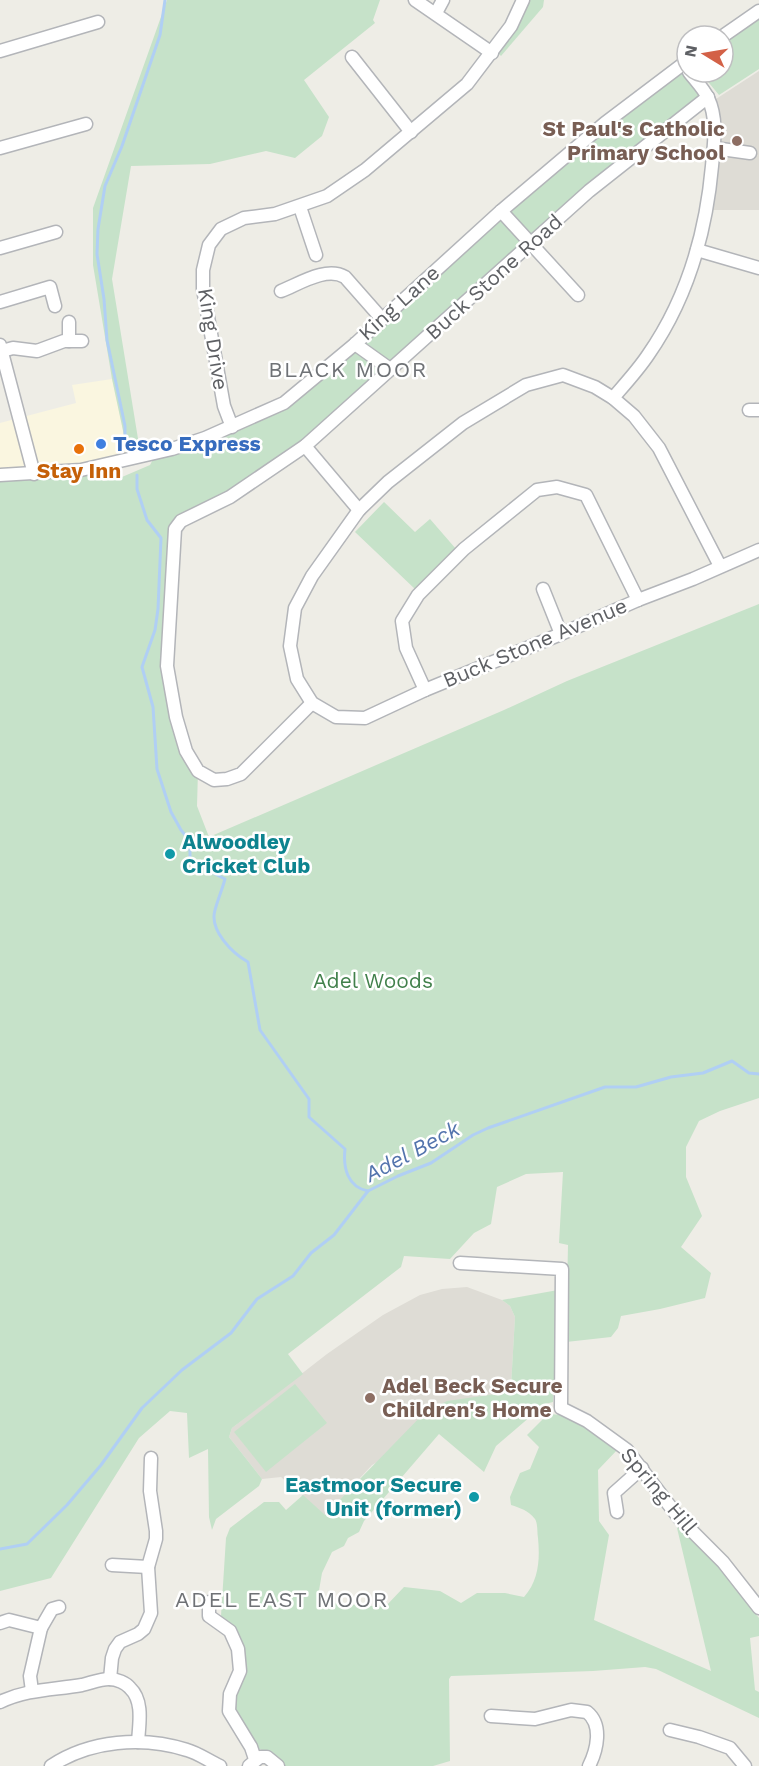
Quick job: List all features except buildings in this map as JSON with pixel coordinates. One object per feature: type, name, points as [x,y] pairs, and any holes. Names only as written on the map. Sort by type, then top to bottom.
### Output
[{"type":"street","points":[[415,0],[492,52]]},
{"type":"street","points":[[436,13],[443,0]]},
{"type":"street","name":"King Drive","points":[[232,427],[224,406],[203,289],[203,270],[209,244],[221,229],[232,222],[300,207],[327,196],[365,170],[467,84],[511,26],[523,0]]},
{"type":"street","points":[[735,28],[759,11]]},
{"type":"street","points":[[0,51],[98,22]]},
{"type":"street","points":[[352,57],[411,132]]},
{"type":"street","name":"King Lane","points":[[0,475],[81,470],[172,449],[232,427],[284,403],[355,344],[501,211],[605,123],[675,75]]},
{"type":"street","points":[[613,398],[648,355],[671,316],[689,276],[697,250],[707,210],[715,135],[708,97],[698,84]]},
{"type":"street","name":"Buck Stone Road","points":[[312,703],[241,774],[227,779],[214,780],[198,771],[186,751],[176,717],[168,666],[175,529],[181,521],[230,497],[305,446],[589,191],[708,97]]},
{"type":"street","points":[[0,148],[86,124]]},
{"type":"street","points":[[714,148],[750,153]]},
{"type":"street","points":[[300,207],[316,255]]},
{"type":"street","points":[[501,211],[578,295]]},
{"type":"street","points":[[0,248],[56,232]]},
{"type":"street","points":[[697,250],[759,268]]},
{"type":"street","points":[[280,291],[328,273],[339,274],[345,277],[382,319]]},
{"type":"street","points":[[0,302],[50,287],[55,306]]},
{"type":"street","points":[[34,474],[1,348],[37,351],[76,341],[69,322]]},
{"type":"street","points":[[355,344],[390,369]]},
{"type":"street","points":[[312,703],[297,679],[290,646],[295,608],[312,576],[359,510],[388,482],[463,423],[526,385],[563,375],[595,387],[613,398],[634,416],[658,448],[720,566]]},
{"type":"street","points":[[305,446],[359,510]]},
{"type":"street","points":[[425,690],[406,648],[402,621],[418,595],[464,549],[537,489],[557,488],[586,495],[638,600]]},
{"type":"street","name":"Buck Stone Avenue","points":[[312,703],[336,717],[365,718],[425,690],[759,550]]},
{"type":"street","points":[[543,589],[561,634]]},
{"type":"street","name":"Spring Hill","points":[[460,1263],[562,1269],[561,1408],[588,1421],[622,1445],[679,1518],[723,1562],[759,1608]]},
{"type":"street","points":[[110,1679],[112,1658],[120,1642],[138,1634],[149,1621],[151,1614],[148,1567],[156,1539],[150,1481],[151,1458]]},
{"type":"street","points":[[617,1512],[614,1493],[642,1468]]},
{"type":"street","points":[[112,1565],[148,1567]]},
{"type":"street","points":[[209,1602],[209,1616],[230,1631],[238,1648],[240,1671],[230,1694],[230,1711],[251,1747],[252,1763]]},
{"type":"street","points":[[32,1690],[30,1676],[41,1628],[52,1609],[59,1607]]},
{"type":"street","points":[[0,1623],[9,1620],[41,1628]]},
{"type":"street","points":[[0,1702],[32,1690],[110,1679],[129,1686],[137,1700],[140,1713],[138,1742]]},
{"type":"street","points":[[491,1716],[535,1719],[571,1710],[587,1712],[596,1723],[597,1733],[594,1754],[589,1766]]},
{"type":"street","points":[[670,1730],[730,1748],[745,1766]]},
{"type":"street","points":[[51,1766],[79,1752],[101,1746],[138,1742],[158,1743],[186,1750],[218,1765]]},
{"type":"street","points":[[252,1763],[260,1756],[267,1757],[278,1766]]},
{"type":"shaded area","name":"St Paul's Catholic Primary School","points":[[759,71],[759,210],[707,210],[716,99]]},
{"type":"shaded area","points":[[112,379],[128,454],[65,466],[0,468],[0,423],[76,403],[72,385]]},
{"type":"shaded area","name":"Adel Beck Secure Children's Home","points":[[467,1287],[502,1300],[510,1306],[515,1317],[511,1386],[503,1393],[490,1395],[372,1465],[325,1516],[281,1477],[262,1479],[229,1437],[232,1428],[327,1354],[383,1315],[420,1295],[442,1289]]},
{"type":"green space","points":[[167,0],[380,0],[373,20],[375,23],[304,80],[329,117],[322,136],[295,158],[266,151],[210,164],[131,166],[112,279],[140,451],[128,454],[112,379],[93,265],[93,208]]},
{"type":"green space","points":[[528,0],[544,0],[543,7],[501,56],[499,54]]},
{"type":"green space","points":[[759,17],[759,69],[719,95],[710,84],[735,84],[735,33]]},
{"type":"green space","name":"Adel Woods","points":[[675,71],[675,84],[698,84],[708,97],[589,191],[305,446],[181,521],[167,666],[176,717],[198,771],[197,806],[209,837],[567,681],[759,604],[759,1098],[720,1111],[699,1121],[686,1147],[686,1177],[702,1216],[681,1247],[711,1273],[705,1298],[621,1316],[618,1328],[611,1337],[566,1342],[568,1245],[559,1243],[563,1172],[526,1174],[497,1187],[491,1224],[474,1233],[450,1259],[404,1256],[401,1267],[288,1354],[303,1374],[232,1428],[229,1437],[262,1479],[259,1486],[216,1519],[212,1530],[209,1517],[208,1449],[189,1458],[187,1413],[170,1411],[139,1438],[51,1578],[0,1591],[0,479],[95,473],[103,481],[122,477],[150,465],[157,452],[284,403]]},
{"type":"green space","points":[[384,502],[415,532],[430,519],[456,549],[415,589],[355,532]]},
{"type":"green space","points":[[558,1290],[553,1402],[545,1404],[496,1446],[484,1472],[439,1434],[364,1521],[359,1532],[348,1538],[344,1546],[332,1552],[322,1573],[317,1602],[385,1607],[404,1587],[440,1591],[461,1603],[477,1593],[505,1593],[524,1597],[536,1576],[539,1554],[537,1526],[530,1513],[511,1505],[510,1497],[520,1473],[530,1469],[539,1447],[527,1435],[548,1414],[567,1417],[585,1425],[619,1448],[598,1470],[599,1521],[609,1535],[594,1620],[711,1671],[677,1528],[681,1524],[725,1574],[759,1618],[759,1636],[750,1638],[755,1690],[759,1692],[759,1718],[656,1669],[645,1667],[451,1676],[449,1679],[450,1761],[433,1766],[283,1766],[271,1753],[259,1749],[234,1710],[234,1629],[221,1616],[226,1538],[230,1528],[264,1502],[279,1502],[286,1510],[303,1495],[325,1515],[425,1412],[447,1401],[503,1393],[511,1386],[515,1317],[510,1306],[502,1300]]},
{"type":"green space","points":[[295,1384],[327,1423],[266,1472],[234,1432]]},
{"type":"waterway","points":[[135,449],[125,440],[125,426],[107,340],[97,254],[98,229],[105,186],[122,146],[160,35],[165,0]]},
{"type":"waterway","points":[[137,475],[137,489],[147,520],[161,538],[155,630],[142,667],[153,707],[157,769],[171,812],[190,841],[190,861],[225,879],[215,910],[215,925],[229,947],[248,962],[260,1030],[309,1099],[309,1117],[345,1149],[346,1169],[351,1181],[361,1189],[368,1191]]},
{"type":"waterway","name":"Adel Beck","points":[[0,1549],[27,1544],[67,1505],[101,1465],[142,1408],[182,1370],[231,1333],[257,1299],[293,1276],[311,1253],[334,1235],[368,1191],[431,1163],[473,1135],[488,1128],[605,1087],[636,1087],[671,1077],[703,1073],[732,1061],[749,1073],[759,1074]]},
{"type":"place","name":"St Paul's Catholic Primary School","points":[[737,141]]},
{"type":"place","name":"Tesco Express","points":[[101,444]]},
{"type":"place","name":"Stay Inn","points":[[79,449]]},
{"type":"place","name":"Alwoodley Cricket Club","points":[[170,854]]},
{"type":"place","name":"Adel Beck Secure Children's Home","points":[[370,1398]]},
{"type":"place","name":"Eastmoor Secure Unit (former)","points":[[474,1497]]},
{"type":"district","name":"BLACK MOOR","points":[[348,369]]},
{"type":"district","name":"ADEL EAST MOOR","points":[[282,1599]]}]
